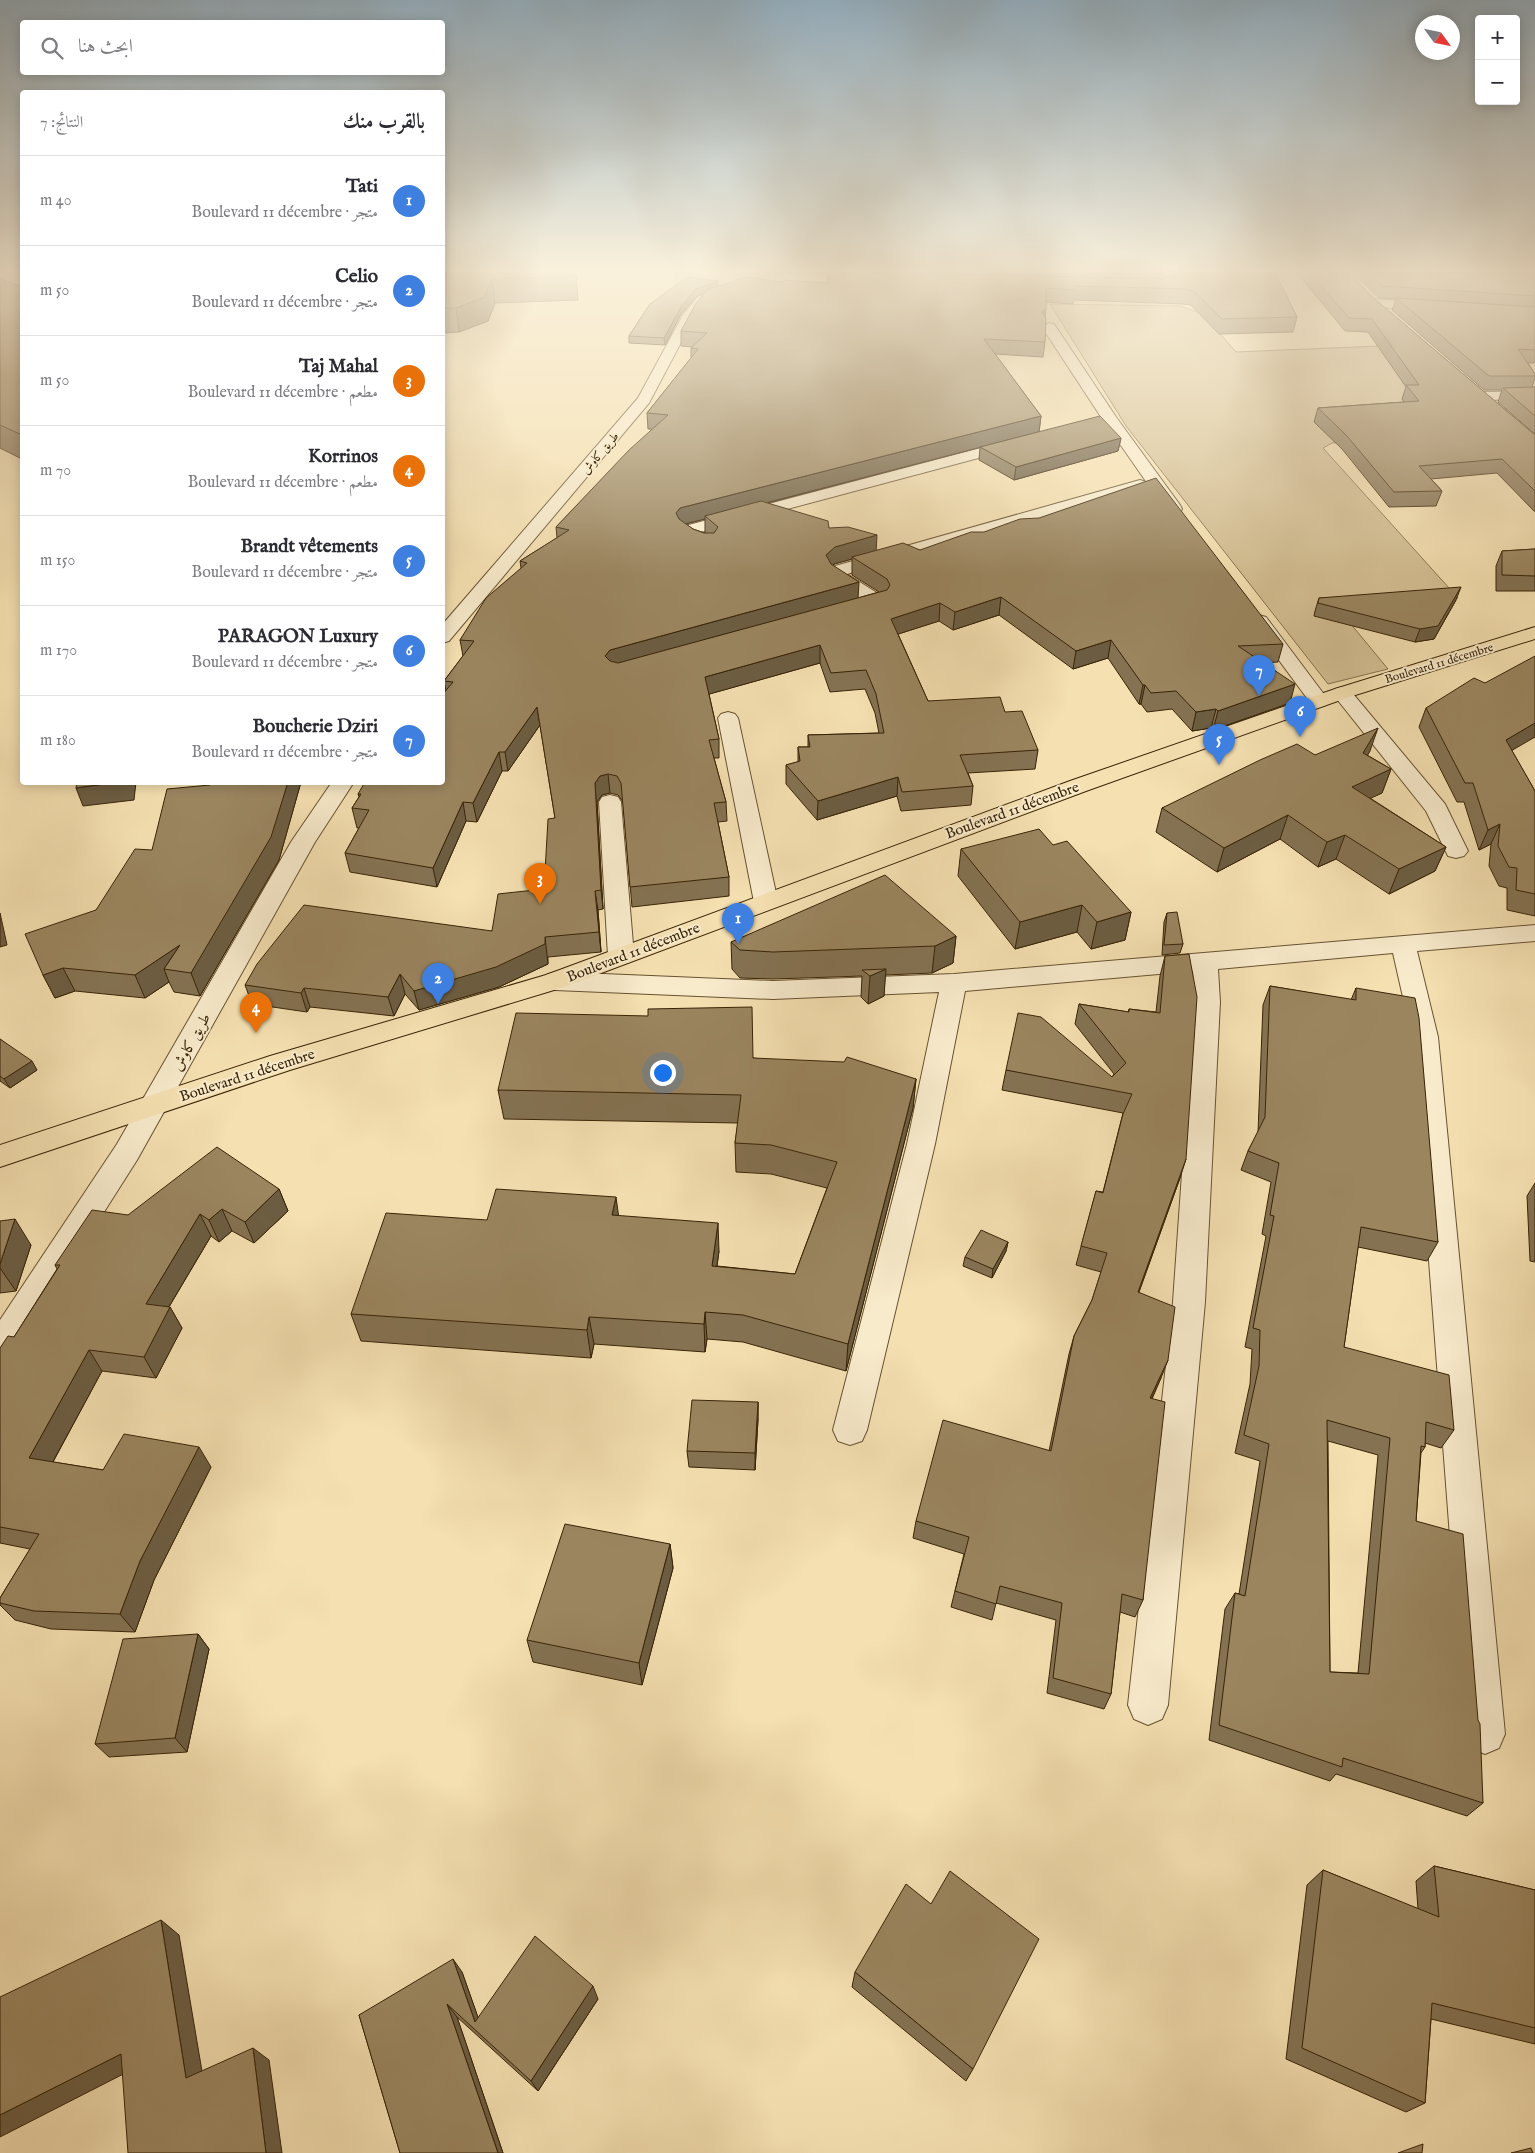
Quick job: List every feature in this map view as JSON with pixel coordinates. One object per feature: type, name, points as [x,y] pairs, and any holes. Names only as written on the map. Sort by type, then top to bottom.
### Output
[{"type":"main road","name":"Boulevard 11 décembre","points":[[0,1156],[280,1063],[555,981],[1078,786],[1318,701],[1535,633]]},
{"type":"street","name":"طريق كاوش","points":[[445,634],[644,400],[658,373]]},
{"type":"street","points":[[1080,373],[1183,521]]},
{"type":"street","points":[[1495,408],[1478,393],[1535,395]]},
{"type":"street","points":[[1053,434],[1110,419]]},
{"type":"street","points":[[708,544],[687,531],[1034,439]]},
{"type":"street","points":[[858,608],[878,602],[837,576],[836,573],[1154,482]]},
{"type":"street","points":[[1248,607],[1318,701]]},
{"type":"street","points":[[1342,693],[1437,809],[1456,852]]},
{"type":"street","points":[[728,718],[766,902]]},
{"type":"street","name":"طريق كاوش","points":[[0,1347],[127,1152],[303,842],[341,785]]},
{"type":"street","points":[[610,802],[621,956]]},
{"type":"street","points":[[555,981],[773,990],[954,983],[1535,933]]},
{"type":"street","points":[[1403,944],[1426,1037],[1485,1734]]},
{"type":"street","points":[[1148,1705],[1190,1302],[1207,1002],[1205,961]]},
{"type":"street","points":[[850,1430],[921,1144],[954,983]]},
{"type":"shaded area","points":[[1093,373],[1435,373],[1504,436],[1332,443],[1323,448],[1458,598],[1336,606],[1388,669],[1328,684],[1126,426]]},
{"type":"building","points":[[0,373],[20,373],[20,434],[0,425]]},
{"type":"building","points":[[678,373],[1010,373],[1041,416],[680,508],[676,513],[679,519],[693,529],[704,533],[714,533],[718,527],[705,516],[761,501],[828,521],[829,528],[848,527],[877,535],[835,547],[826,555],[831,564],[859,582],[610,650],[605,656],[610,661],[618,663],[887,590],[890,585],[887,579],[852,557],[903,543],[920,550],[971,532],[984,532],[1020,519],[1039,518],[1156,478],[1283,644],[1238,646],[1295,684],[1218,711],[1216,709],[1196,712],[1176,691],[1151,693],[1143,685],[1111,640],[1076,651],[1001,597],[955,612],[940,603],[891,619],[928,701],[1000,697],[1005,712],[1022,711],[1038,750],[960,755],[973,786],[902,792],[898,777],[818,801],[786,765],[800,761],[798,747],[810,747],[808,735],[884,733],[876,694],[866,670],[831,673],[820,645],[705,677],[719,739],[709,740],[726,802],[714,803],[729,877],[630,887],[621,783],[617,776],[608,774],[600,776],[595,783],[601,890],[595,891],[599,932],[545,937],[545,944],[496,967],[414,991],[400,974],[388,997],[304,988],[301,993],[245,985],[257,964],[304,905],[492,931],[498,894],[544,889],[548,819],[555,818],[537,707],[505,752],[499,752],[473,803],[463,802],[433,868],[345,853],[369,810],[352,808],[361,794],[358,794],[363,785],[445,785],[445,691],[453,682],[445,680],[474,641],[460,640],[486,598],[527,563],[520,561],[569,530],[556,527],[629,450],[668,415],[647,413]]},
{"type":"building","points":[[1411,373],[1462,373],[1535,435],[1535,491],[1502,459],[1419,466],[1442,491],[1394,492],[1346,435],[1318,408],[1419,401],[1406,385],[1419,385]]},
{"type":"building","points":[[1486,373],[1535,374],[1535,376],[1489,376]]},
{"type":"building","points":[[1535,387],[1535,416],[1503,388]]},
{"type":"building","points":[[1100,416],[1121,438],[1016,467],[980,447]]},
{"type":"building","points":[[1535,549],[1535,576],[1502,575],[1502,551]]},
{"type":"building","points":[[1461,587],[1438,626],[1420,629],[1318,603],[1319,598]]},
{"type":"building","points":[[1535,656],[1535,723],[1506,740],[1535,791],[1535,894],[1516,890],[1517,868],[1509,867],[1498,846],[1500,824],[1488,830],[1473,783],[1465,783],[1426,708],[1474,678],[1485,683]]},
{"type":"building","points":[[1378,728],[1363,753],[1391,769],[1352,787],[1446,847],[1399,869],[1345,835],[1327,842],[1288,815],[1224,848],[1162,808],[1297,744],[1315,755]]},
{"type":"building","points":[[76,785],[98,785],[76,788]]},
{"type":"building","points":[[210,785],[287,785],[271,837],[191,973],[164,969],[180,945],[135,975],[63,968],[43,975],[25,934],[96,910],[135,849],[152,850],[167,789]]},
{"type":"building","points":[[1039,829],[1053,845],[1067,841],[1131,912],[1097,922],[1082,905],[1020,922],[961,849]]},
{"type":"building","points":[[885,875],[956,936],[935,946],[773,952],[740,950],[731,942]]},
{"type":"building","points":[[1177,912],[1183,944],[1164,945],[1167,913]]},
{"type":"building","points":[[1189,954],[1197,997],[1186,1159],[1138,1292],[1175,1307],[1168,1360],[1150,1398],[1165,1402],[1143,1600],[1122,1594],[1111,1694],[1053,1678],[1062,1603],[1000,1586],[996,1604],[955,1591],[969,1537],[916,1521],[943,1420],[1051,1451],[1074,1336],[1092,1300],[1107,1253],[1081,1246],[1096,1191],[1103,1193],[1123,1114],[1132,1094],[1006,1070],[1018,1013],[1041,1017],[1112,1077],[1126,1063],[1079,1004],[1129,1012],[1129,1009],[1160,1013],[1165,956]]},
{"type":"building","points":[[886,969],[870,976],[862,970]]},
{"type":"building","points":[[1270,986],[1356,1000],[1356,988],[1415,998],[1419,1018],[1438,1242],[1361,1227],[1344,1347],[1449,1375],[1454,1430],[1426,1422],[1425,1447],[1421,1446],[1416,1521],[1463,1534],[1478,1720],[1480,1724],[1483,1803],[1343,1758],[1342,1767],[1219,1725],[1235,1593],[1245,1596],[1269,1444],[1244,1435],[1259,1366],[1260,1330],[1253,1328],[1274,1216],[1270,1215],[1279,1163],[1248,1151],[1265,1117]],"holes":[[[1327,1420],[1390,1438],[1369,1674],[1330,1672]]]},
{"type":"building","points":[[752,1007],[753,1058],[844,1062],[847,1057],[916,1079],[848,1344],[743,1315],[705,1312],[704,1324],[589,1317],[587,1330],[351,1314],[386,1213],[487,1220],[496,1189],[616,1197],[612,1215],[718,1223],[712,1266],[795,1274],[837,1162],[771,1145],[735,1143],[741,1095],[498,1090],[516,1013],[648,1016],[648,1009]]},
{"type":"building","points":[[0,1039],[32,1061],[4,1079],[0,1076]]},
{"type":"building","points":[[217,1147],[279,1189],[245,1222],[222,1209],[209,1220],[200,1214],[146,1304],[170,1307],[144,1357],[89,1350],[29,1458],[103,1470],[124,1434],[199,1447],[140,1561],[120,1614],[34,1611],[0,1603],[0,1598],[39,1534],[0,1527],[0,1348],[8,1336],[14,1337],[60,1265],[55,1265],[92,1210],[128,1215]]},
{"type":"building","points":[[15,1219],[0,1264],[0,1221]]},
{"type":"building","points":[[981,1230],[1008,1242],[993,1269],[965,1257]]},
{"type":"building","points":[[692,1400],[758,1402],[755,1453],[687,1451]]},
{"type":"building","points":[[565,1524],[670,1544],[639,1663],[527,1640]]},
{"type":"building","points":[[198,1634],[175,1738],[95,1744],[123,1639]]},
{"type":"building","points":[[1434,1866],[1535,1890],[1535,2028],[1432,2003],[1425,2103],[1302,2048],[1323,1870],[1439,1917]]},
{"type":"building","points":[[950,1871],[1039,1939],[973,2069],[855,1972],[906,1884],[931,1904]]},
{"type":"building","points":[[161,1920],[186,2078],[253,2048],[266,2153],[128,2153],[121,2054],[0,2115],[0,1997]]},
{"type":"building","points":[[535,1936],[593,1986],[531,2081],[447,2004],[498,2153],[400,2153],[359,2015],[453,1959],[475,2022]]},
{"type":"building","points":[[1423,2144],[1422,2153],[1398,2153]]},
{"type":"building","points":[[1531,2148],[1533,2153],[1511,2153]]},
{"type":"place","name":"Boucherie Dziri","points":[[1259,696]]},
{"type":"place","name":"PARAGON Luxury","points":[[1300,737]]},
{"type":"place","name":"Brandt vêtements","points":[[1219,765]]},
{"type":"place","name":"Taj Mahal","points":[[540,904]]},
{"type":"place","name":"Tati","points":[[738,944]]},
{"type":"place","name":"Celio","points":[[438,1004]]},
{"type":"place","name":"Korrinos","points":[[256,1033]]}]
